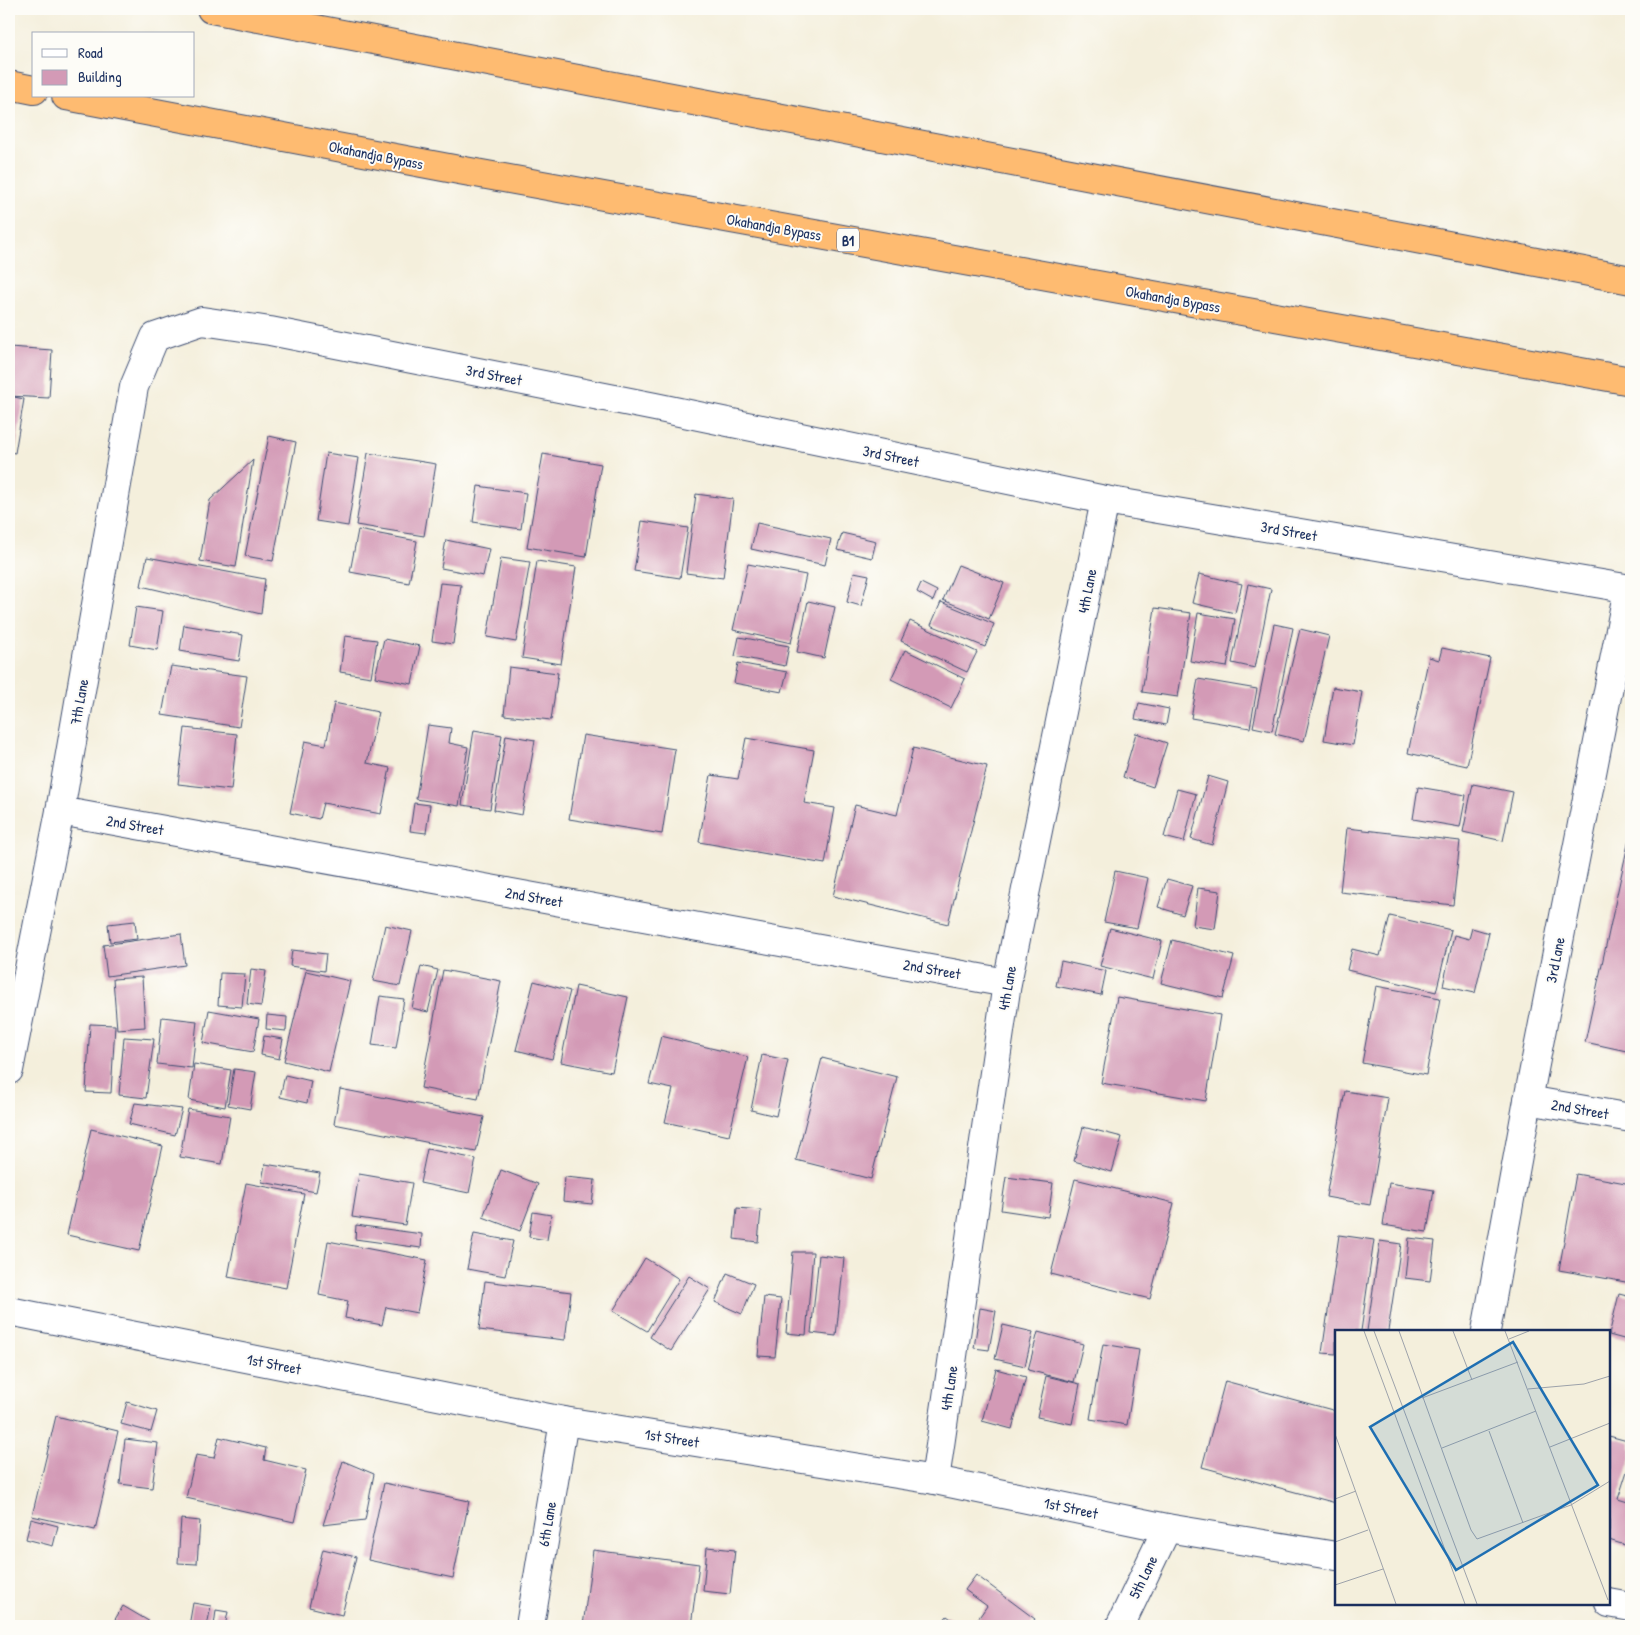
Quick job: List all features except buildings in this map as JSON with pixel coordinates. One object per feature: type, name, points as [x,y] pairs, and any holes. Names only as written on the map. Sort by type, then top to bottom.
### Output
[{"type":"highway","points":[[211,9],[1631,280]]},
{"type":"highway","points":[[9,86],[32,90]]},
{"type":"highway","name":"Okahandja Bypass","points":[[77,98],[459,170],[1631,381]]},
{"type":"street","name":"3rd Street","points":[[155,337],[202,321],[270,331],[655,407],[1106,500],[1630,589]]},
{"type":"street","name":"7th Lane","points":[[9,1070],[60,811],[134,387],[155,337]]},
{"type":"street","name":"4th Lane","points":[[935,1480],[1008,983],[1106,500]]},
{"type":"street","name":"3rd Lane","points":[[1486,1330],[1528,1100],[1630,589]]},
{"type":"street","name":"2nd Street","points":[[60,811],[1008,983]]},
{"type":"street","name":"2nd Street","points":[[1528,1100],[1631,1118]]},
{"type":"street","name":"1st Street","points":[[9,1311],[564,1421],[935,1480],[1167,1528],[1335,1556]]},
{"type":"street","name":"6th Lane","points":[[530,1626],[564,1421]]},
{"type":"street","name":"5th Lane","points":[[1120,1626],[1167,1528]]},
{"type":"street","points":[[1610,1603],[1631,1607]]}]
